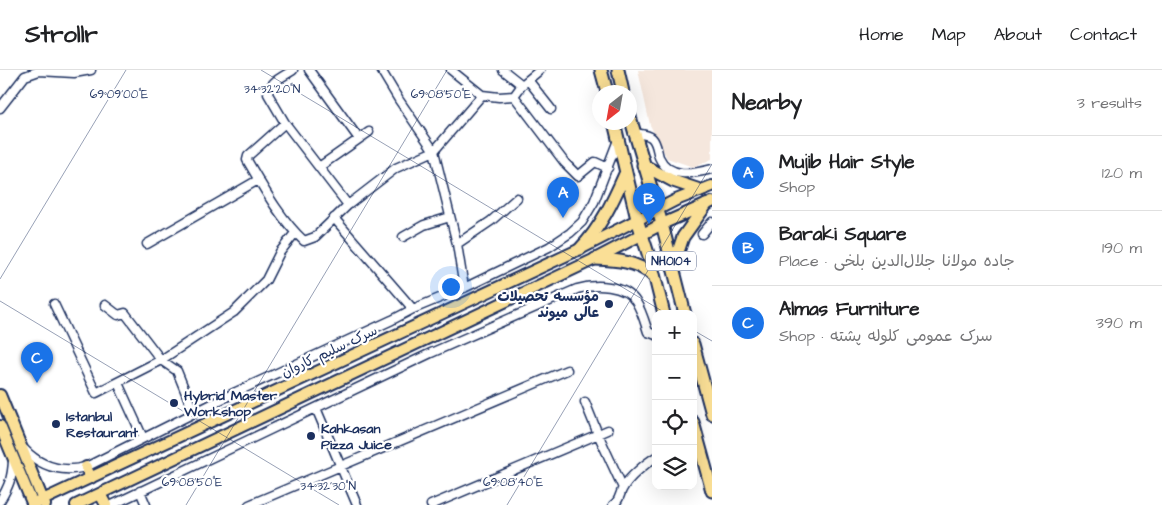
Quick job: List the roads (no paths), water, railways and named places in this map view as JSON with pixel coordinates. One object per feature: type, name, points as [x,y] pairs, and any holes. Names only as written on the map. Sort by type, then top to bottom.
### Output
[{"type":"highway","points":[[602,70],[605,85]]},
{"type":"highway","points":[[618,70],[621,85]]},
{"type":"highway","name":"NH0104","points":[[616,130],[637,220],[663,310]]},
{"type":"highway","name":"NH0104","points":[[632,130],[662,224],[684,310]]},
{"type":"highway","points":[[643,165],[673,182],[700,190]]},
{"type":"highway","points":[[580,248],[599,226],[626,174]]},
{"type":"highway","points":[[673,268],[683,237],[709,203]]},
{"type":"highway","points":[[595,259],[626,261],[643,268],[654,276]]},
{"type":"highway","points":[[696,355],[712,414]]},
{"type":"highway","points":[[697,445],[712,491]]},
{"type":"main road","name":"سرک سلیم کاروان","points":[[33,505],[44,503],[92,478],[580,248],[656,209],[712,186]]},
{"type":"main road","points":[[76,505],[709,203]]},
{"type":"main road","points":[[0,395],[44,503]]},
{"type":"main road","points":[[0,426],[33,505]]},
{"type":"main road","points":[[86,467],[92,478]]},
{"type":"main road","points":[[100,494],[106,505]]},
{"type":"street","points":[[0,107],[25,76],[38,71],[74,73],[90,70]]},
{"type":"street","points":[[293,70],[271,85],[268,91],[270,98],[285,123],[348,206]]},
{"type":"street","points":[[310,70],[359,139]]},
{"type":"street","points":[[381,70],[404,108],[434,151],[457,244],[464,288]]},
{"type":"street","points":[[450,70],[482,95],[499,97],[514,96],[540,70]]},
{"type":"street","points":[[503,70],[525,83],[551,109]]},
{"type":"street","points":[[285,123],[248,156],[247,160],[258,180],[296,233],[304,241],[315,237],[348,206],[396,168],[434,151],[482,95]]},
{"type":"street","points":[[514,96],[565,163],[578,176],[595,162],[608,168]]},
{"type":"street","points":[[320,168],[369,132]]},
{"type":"street","points":[[633,133],[650,136],[663,163],[674,172],[692,174],[712,169]]},
{"type":"street","points":[[23,448],[33,458],[54,469],[74,470],[86,467],[194,412],[549,247],[570,233],[582,222],[594,202],[618,140]]},
{"type":"street","points":[[147,244],[258,180]]},
{"type":"street","points":[[457,244],[491,221],[517,198]]},
{"type":"street","points":[[403,237],[424,226],[450,217]]},
{"type":"street","points":[[334,218],[413,309]]},
{"type":"street","points":[[702,234],[712,222]]},
{"type":"street","points":[[54,304],[96,393],[161,360],[234,312],[266,280],[280,252],[296,233]]},
{"type":"street","points":[[112,505],[440,349],[577,289],[589,286],[606,286],[625,292],[636,301],[648,332],[652,334]]},
{"type":"street","points":[[105,305],[118,315],[125,313],[161,360],[177,371],[194,412]]},
{"type":"street","points":[[248,505],[567,370]]},
{"type":"street","points":[[118,383],[142,438]]},
{"type":"street","points":[[585,402],[623,488]]},
{"type":"street","points":[[316,408],[357,505]]},
{"type":"street","points":[[431,505],[608,430]]},
{"type":"street","points":[[0,501],[12,477],[13,459]]},
{"type":"street","points":[[616,504],[623,488],[639,469],[652,460]]},
{"type":"street","points":[[140,491],[146,505]]},
{"type":"place","name":"Mujib Hair Style","points":[[563,218]]},
{"type":"place","name":"Baraki Square","points":[[649,224]]},
{"type":"place","name":"مؤسسه تحصیلات عالی میوند","points":[[609,304]]},
{"type":"place","name":"Almas Furniture","points":[[37,383]]},
{"type":"place","name":"Hybrid Master Workshop","points":[[174,403]]},
{"type":"place","name":"Istanbul Restaurant","points":[[56,424]]},
{"type":"place","name":"Kahkasan Pizza Juice","points":[[311,436]]}]
